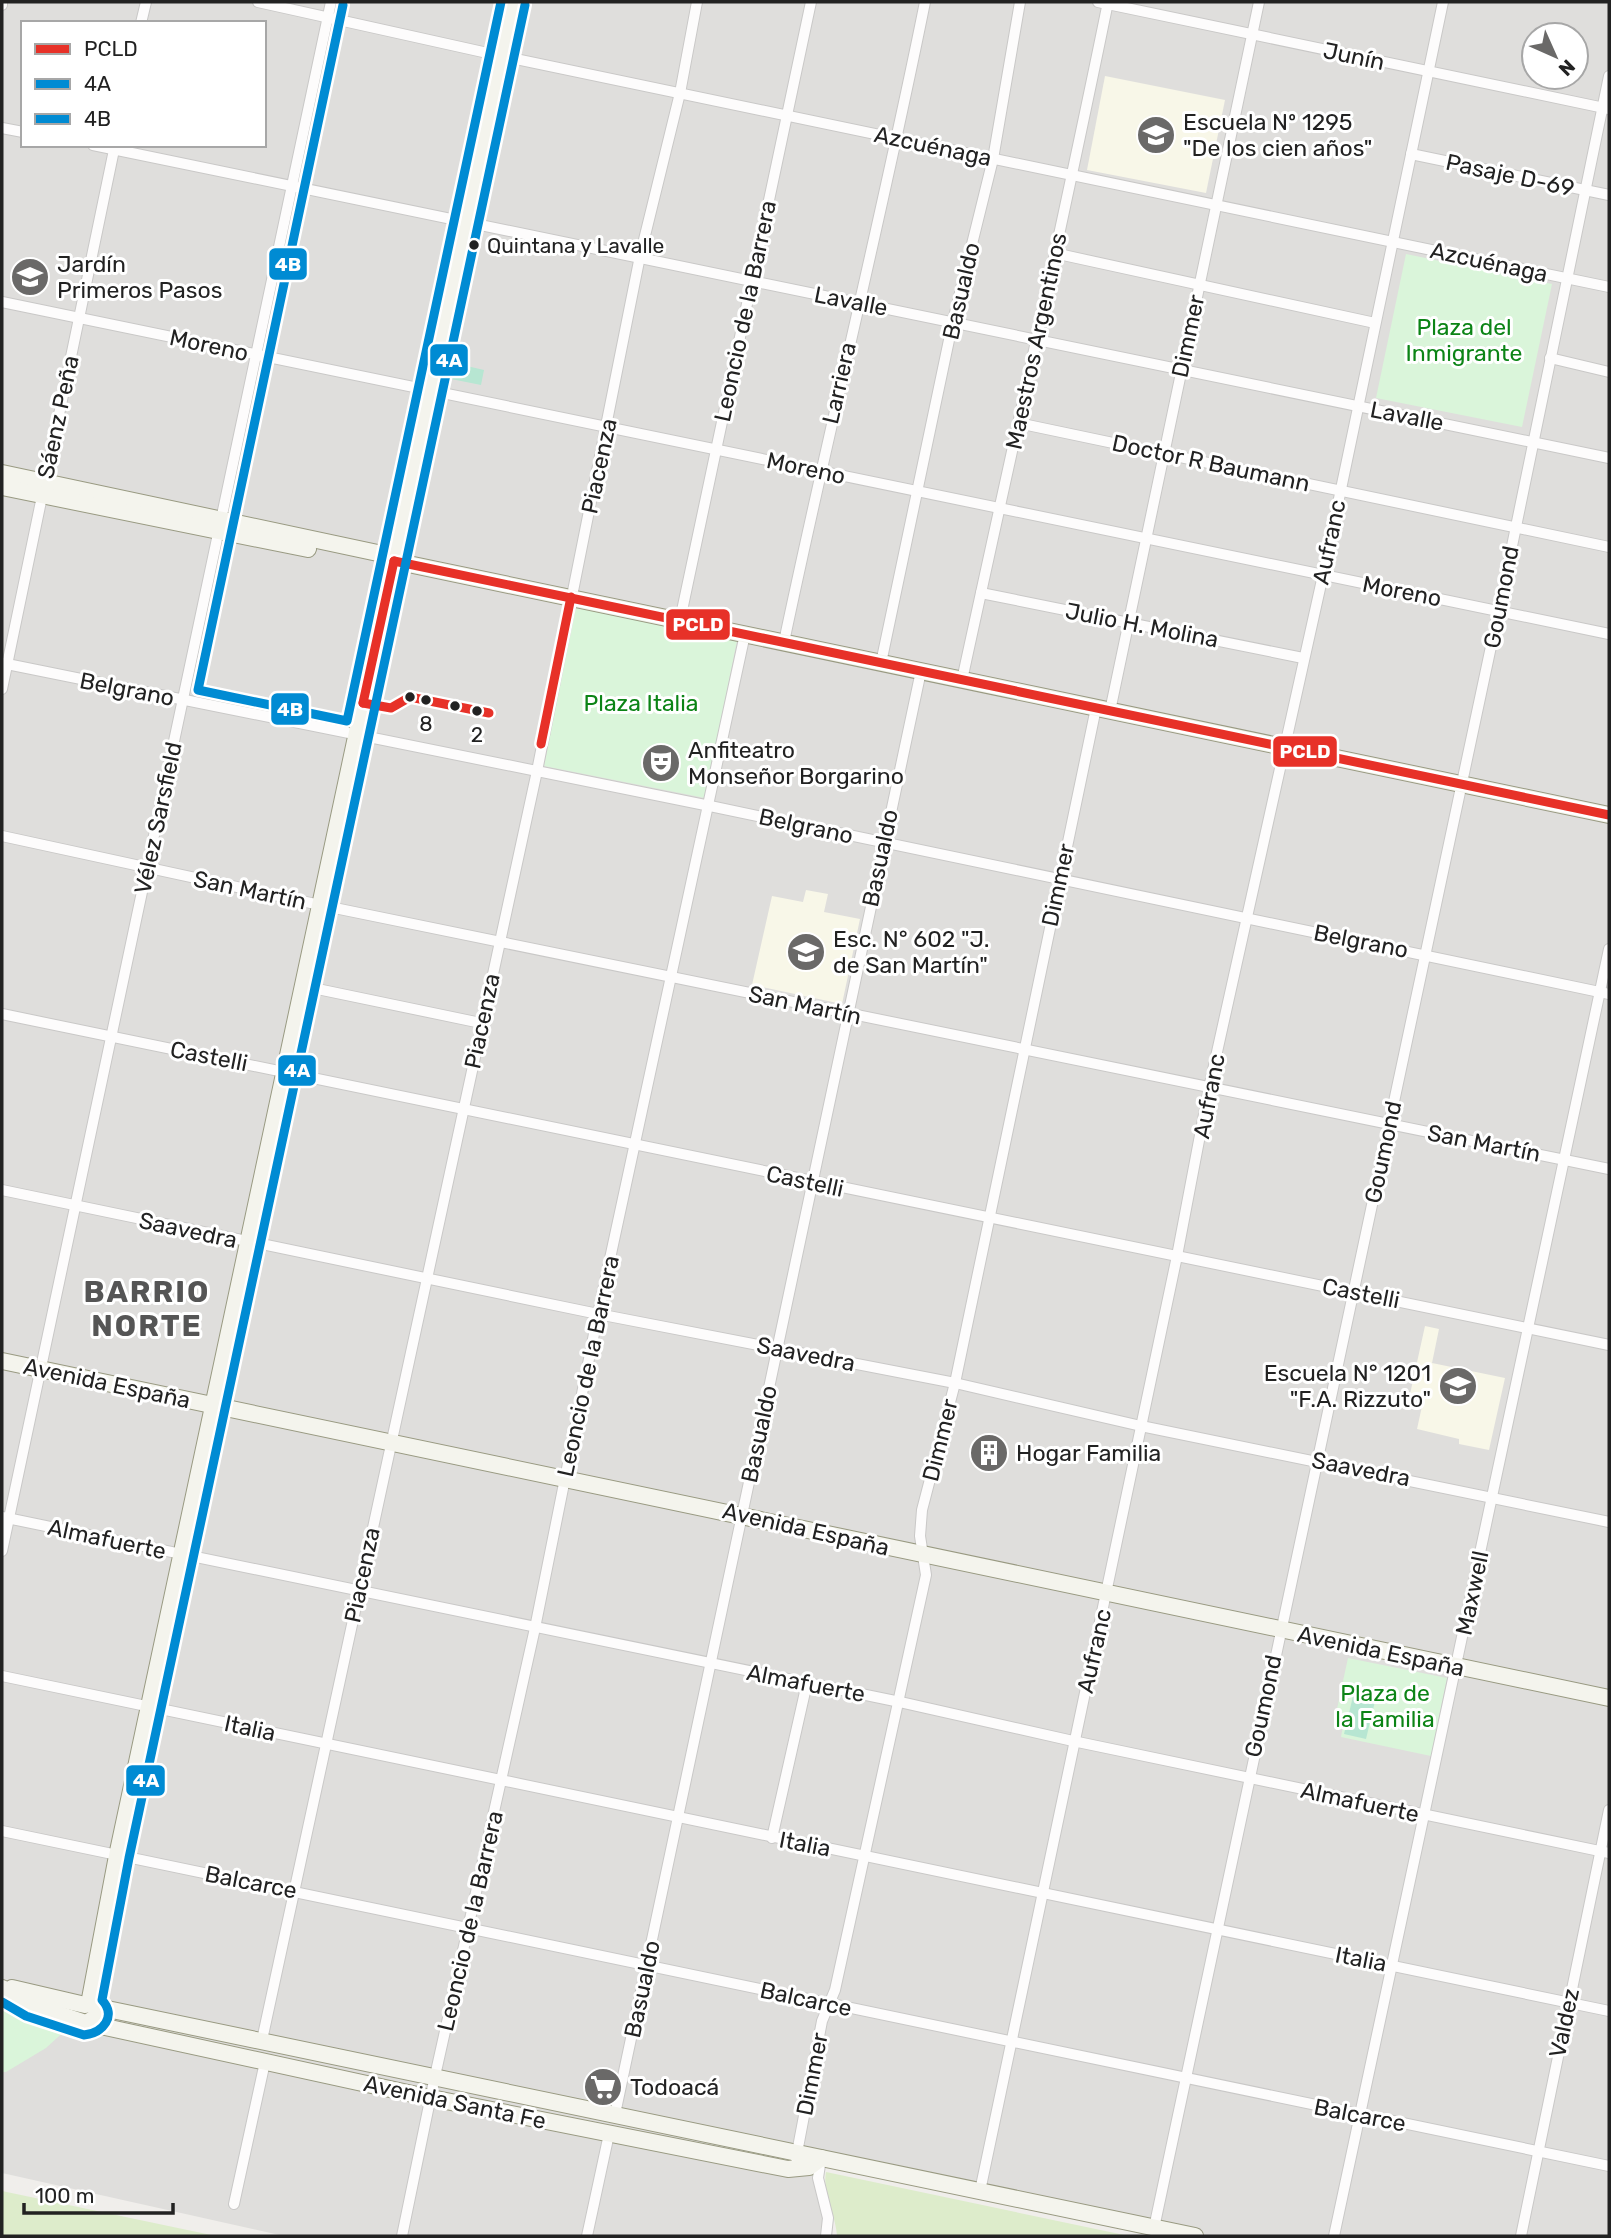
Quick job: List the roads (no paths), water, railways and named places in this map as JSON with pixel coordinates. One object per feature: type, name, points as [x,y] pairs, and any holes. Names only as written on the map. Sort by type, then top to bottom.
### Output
[{"type":"main road","points":[[85,2022],[96,2017],[89,2005],[117,1856],[513,2]]},
{"type":"main road","points":[[2,473],[43,488],[221,524],[385,565],[394,561],[571,597],[1609,816]]},
{"type":"main road","points":[[2,487],[43,488]]},
{"type":"main road","name":"Avenida España","points":[[2,1361],[1609,1698]]},
{"type":"main road","name":"Avenida Santa Fe","points":[[2,1987],[1195,2236]]},
{"type":"main road","name":"Avenida Santa Fe","points":[[2,1987],[31,2005],[85,2022],[431,2098],[796,2169]]},
{"type":"main road","points":[[796,2169],[814,2164],[821,2158]]},
{"type":"street","points":[[141,21],[146,2]]},
{"type":"street","name":"Azcuénaga","points":[[258,2],[501,56],[1609,287]]},
{"type":"street","name":"Vélez Sarsfield","points":[[2,1552],[5,1518],[41,1369],[331,2]]},
{"type":"street","name":"Piacenza","points":[[262,2040],[537,771],[640,256],[680,93],[698,2]]},
{"type":"street","name":"Leoncio de la Barrera","points":[[680,620],[750,281],[789,116],[811,2]]},
{"type":"street","name":"Larriera","points":[[784,642],[857,302],[897,139],[925,2]]},
{"type":"street","name":"Basualdo","points":[[881,663],[953,321],[993,159],[1020,2]]},
{"type":"street","name":"Junín","points":[[1105,2],[1606,108]]},
{"type":"street","name":"Maestros Argentinos","points":[[962,680],[1054,253],[1074,176],[1105,2]]},
{"type":"street","name":"Dimmer","points":[[796,2169],[797,2151],[822,2021],[829,2004],[865,1856],[926,1576],[920,1536],[922,1510],[955,1383],[1058,880],[1127,621],[1259,2]]},
{"type":"street","name":"Aufranc","points":[[980,2191],[1073,1741],[1107,1594],[1209,1088],[1323,575],[1443,2]]},
{"type":"street","name":"Goumond","points":[[1154,2228],[1279,1629],[1499,609],[1585,190],[1606,108],[1609,76]]},
{"type":"street","points":[[2,128],[21,132]]},
{"type":"street","name":"Lavalle","points":[[115,147],[466,224],[640,256],[1609,458]]},
{"type":"street","name":"Sáenz Peña","points":[[2,689],[4,664],[115,147]]},
{"type":"street","name":"Pasaje D-69","points":[[1411,154],[1609,195]]},
{"type":"street","points":[[1054,253],[1375,323]]},
{"type":"street","name":"Moreno","points":[[2,302],[1499,609],[1609,635]]},
{"type":"street","points":[[1550,358],[1609,372]]},
{"type":"street","name":"Doctor R Baumann","points":[[1018,423],[1609,547]]},
{"type":"street","name":"Julio H. Molina","points":[[981,593],[1303,658]]},
{"type":"street","name":"Leoncio de la Barrera","points":[[402,2236],[535,1628],[598,1314],[710,806],[745,634]]},
{"type":"street","name":"Belgrano","points":[[4,664],[710,806],[1605,993]]},
{"type":"street","name":"Basualdo","points":[[615,2115],[921,671]]},
{"type":"street","name":"San Martín","points":[[2,836],[320,905],[1609,1169]]},
{"type":"street","name":"Maxwell","points":[[1334,2236],[1427,1816],[1492,1496],[1565,1159],[1605,993],[1609,949]]},
{"type":"street","points":[[303,986],[481,1023]]},
{"type":"street","name":"Castelli","points":[[2,1014],[1609,1345]]},
{"type":"street","name":"Saavedra","points":[[2,1191],[598,1314],[955,1383],[1141,1426],[1609,1522]]},
{"type":"street","name":"Almafuerte","points":[[5,1518],[900,1702],[1248,1779],[1605,1852]]},
{"type":"street","name":"Italia","points":[[2,1676],[501,1779],[1041,1895],[1609,2011]]},
{"type":"street","points":[[772,1838],[807,1683]]},
{"type":"street","name":"Valdez","points":[[1521,2236],[1568,2003],[1605,1852],[1609,1810]]},
{"type":"street","name":"Balcarce","points":[[2,1831],[1609,2166]]},
{"type":"street","points":[[234,2204],[265,2062]]},
{"type":"street","points":[[587,2236],[609,2134]]},
{"type":"street","points":[[821,2158],[818,2178],[828,2218],[827,2236]]},
{"type":"place","name":"Escuela Nº 1295 \"De los cien años\"","points":[[1156,135]]},
{"type":"place","name":"Quintana y Lavalle","points":[[474,245]]},
{"type":"place","name":"Jardín Primeros Pasos","points":[[30,277]]},
{"type":"place","name":"8","points":[[426,700]]},
{"type":"place","name":"2","points":[[477,711]]},
{"type":"place","name":"Anfiteatro Monseñor Borgarino","points":[[661,763]]},
{"type":"place","name":"Esc. N° 602 \"J. de San Martín\"","points":[[806,952]]},
{"type":"place","name":"Escuela N° 1201 \"F.A. Rizzuto\"","points":[[1458,1386]]},
{"type":"place","name":"Hogar Familia","points":[[989,1453]]},
{"type":"place","name":"Todoacá","points":[[603,2087]]},
{"type":"district","name":"BARRIO NORTE","points":[[147,1309]]},
{"type":"park label","name":"Plaza del Inmigrante","points":[[1464,340]]},
{"type":"park label","name":"Plaza Italia","points":[[641,703]]},
{"type":"park label","name":"Plaza de la Familia","points":[[1385,1706]]}]
